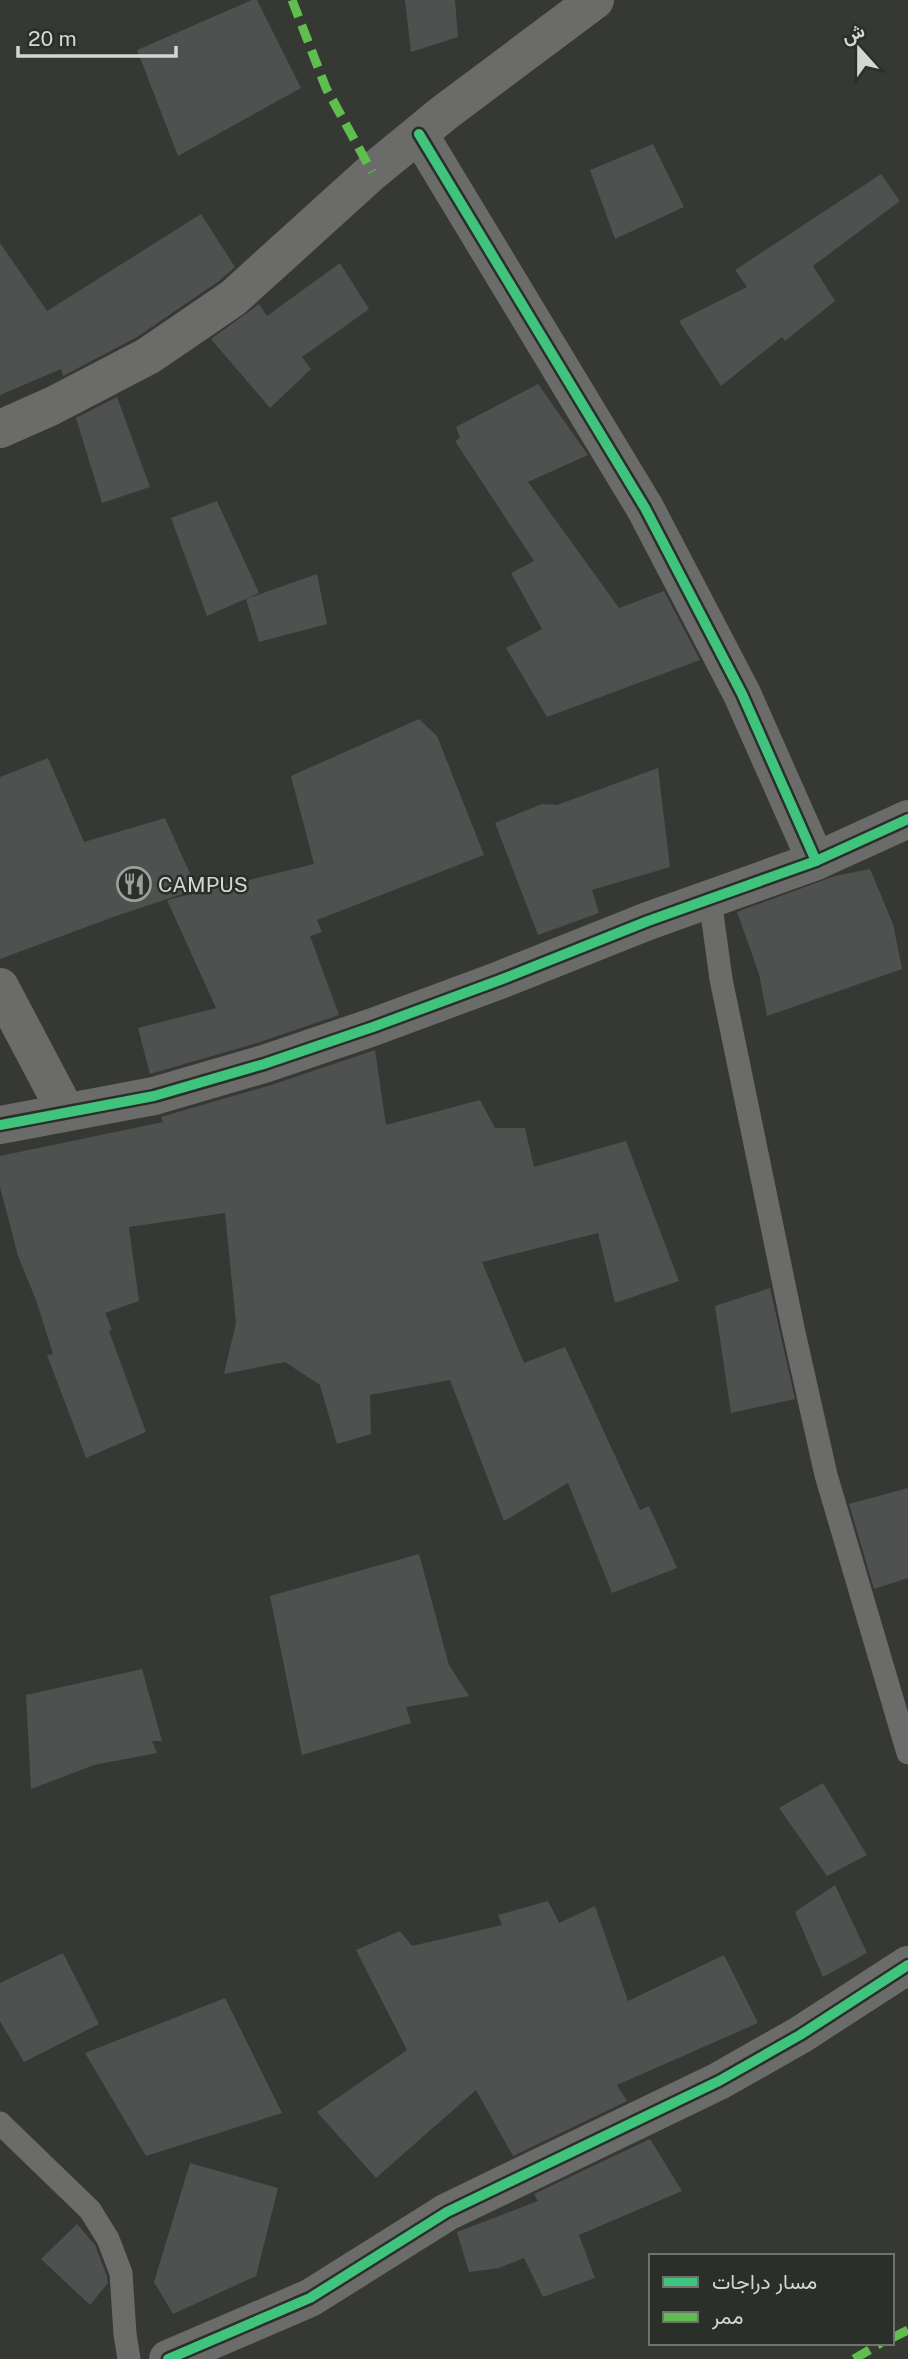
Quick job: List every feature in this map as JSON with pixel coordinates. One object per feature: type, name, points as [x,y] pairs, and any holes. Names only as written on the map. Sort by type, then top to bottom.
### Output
[{"type":"street","points":[[0,429],[52,406],[148,356],[233,298],[322,216],[419,134],[510,62],[595,0]]},
{"type":"street","points":[[419,134],[645,508],[742,694],[816,861]]},
{"type":"street","points":[[0,1125],[154,1096],[264,1065],[488,985],[648,921],[816,861],[908,819]]},
{"type":"street","points":[[0,987],[66,1112]]},
{"type":"street","points":[[168,2359],[310,2298],[447,2212],[719,2081],[800,2035],[908,1965]]},
{"type":"lane","points":[[710,899],[721,979],[826,1475],[908,1753]]},
{"type":"lane","points":[[0,2123],[90,2210],[108,2239],[121,2273],[129,2359]]},
{"type":"building","points":[[257,0],[301,88],[178,156],[137,50]]},
{"type":"building","points":[[405,0],[455,0],[458,37],[411,52]]},
{"type":"building","points":[[653,144],[684,207],[615,239],[590,170]]},
{"type":"building","points":[[881,174],[900,201],[813,266],[835,301],[785,341],[782,337],[721,386],[679,321],[747,287],[735,270]]},
{"type":"building","points":[[201,214],[235,267],[137,337],[63,376],[61,369],[0,395],[0,243],[47,311]]},
{"type":"building","points":[[340,263],[369,309],[302,357],[311,369],[270,408],[211,339],[259,304],[267,316]]},
{"type":"building","points":[[538,384],[588,455],[528,482],[619,608],[664,591],[700,660],[547,717],[506,648],[542,629],[511,573],[534,561],[455,441],[460,438],[456,427]]},
{"type":"building","points":[[117,397],[150,487],[102,503],[76,418]]},
{"type":"building","points":[[217,501],[259,593],[207,616],[171,518]]},
{"type":"building","points":[[317,574],[327,624],[259,642],[246,599]]},
{"type":"building","points":[[419,719],[437,736],[484,855],[317,920],[322,932],[310,936],[339,1015],[257,1043],[150,1074],[138,1028],[216,1008],[167,900],[314,864],[291,776]]},
{"type":"building","points":[[48,758],[84,842],[165,818],[197,889],[0,959],[0,777]]},
{"type":"building","points":[[658,768],[670,867],[592,890],[599,913],[538,935],[495,823],[542,804],[557,805]]},
{"type":"building","points":[[870,869],[893,924],[902,969],[767,1016],[759,974],[737,912],[835,876]]},
{"type":"building","points":[[375,1050],[386,1125],[480,1100],[495,1128],[525,1128],[534,1167],[626,1141],[679,1281],[615,1303],[598,1233],[482,1262],[524,1363],[565,1347],[640,1510],[649,1506],[677,1568],[612,1593],[568,1483],[504,1521],[450,1380],[370,1395],[371,1434],[337,1444],[320,1385],[285,1362],[224,1374],[236,1323],[225,1213],[129,1227],[139,1301],[105,1313],[146,1432],[86,1458],[47,1355],[53,1354],[36,1300],[18,1256],[0,1187],[0,1156],[163,1122],[161,1117],[271,1085]]},
{"type":"building","points":[[770,1288],[795,1399],[731,1413],[715,1306]]},
{"type":"building","points":[[908,1488],[908,1578],[874,1589],[849,1504]]},
{"type":"building","points":[[419,1554],[449,1665],[469,1696],[406,1707],[411,1723],[302,1755],[270,1596]]},
{"type":"building","points":[[142,1669],[162,1741],[152,1741],[157,1753],[94,1765],[31,1789],[26,1695]]},
{"type":"building","points":[[823,1783],[867,1855],[827,1876],[779,1808]]},
{"type":"building","points":[[835,1885],[867,1953],[823,1977],[795,1912]]},
{"type":"building","points":[[548,1901],[559,1923],[595,1906],[628,2001],[724,1955],[758,2023],[617,2085],[627,2101],[513,2156],[476,2090],[376,2178],[317,2112],[407,2050],[356,1950],[400,1931],[412,1946],[502,1925],[498,1915]]},
{"type":"building","points":[[63,1953],[99,2024],[24,2062],[0,2021],[0,1983]]},
{"type":"building","points":[[225,1998],[282,2113],[146,2156],[85,2053]]},
{"type":"building","points":[[650,2139],[682,2191],[579,2235],[595,2278],[543,2297],[524,2258],[499,2268],[469,2272],[457,2232],[538,2201],[534,2194]]},
{"type":"building","points":[[190,2163],[278,2188],[256,2276],[173,2314],[154,2282]]},
{"type":"building","points":[[77,2224],[95,2245],[107,2276],[108,2283],[90,2305],[41,2259]]},
{"type":"marked path","points":[[292,0],[326,88],[372,172]]},
{"type":"marked path","points":[[894,2337],[908,2330]]},
{"type":"marked path","points":[[854,2359],[878,2345]]},
{"type":"cycle path","points":[[419,134],[645,508],[742,694],[816,861]]},
{"type":"cycle path","points":[[0,1125],[154,1096],[264,1064],[373,1027],[648,921],[816,861],[908,819]]},
{"type":"cycle path","points":[[168,2359],[310,2298],[447,2212],[719,2081],[800,2035],[908,1965]]},
{"type":"place","name":"CAMPUS","points":[[134,884]]}]
